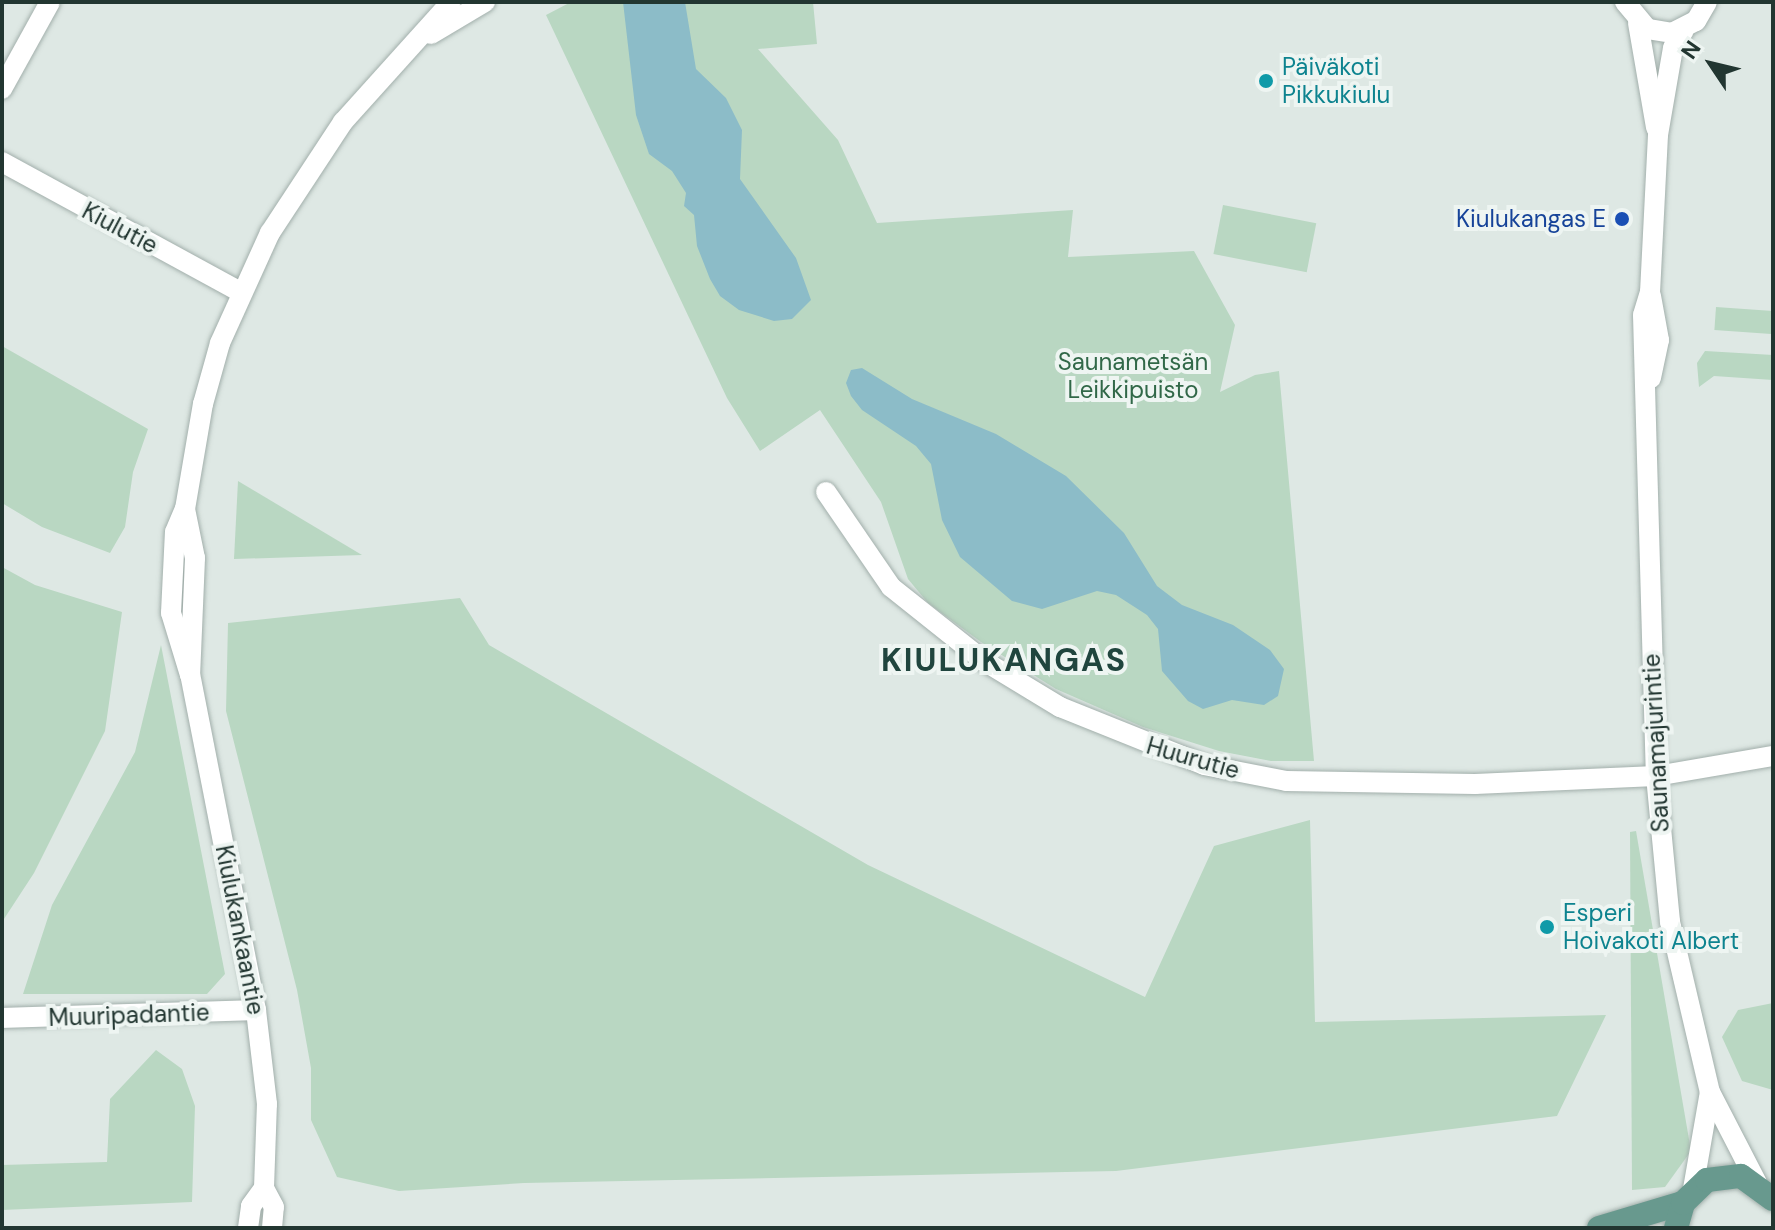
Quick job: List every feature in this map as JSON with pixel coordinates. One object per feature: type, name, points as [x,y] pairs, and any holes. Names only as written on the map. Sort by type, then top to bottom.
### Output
[{"type":"main road","points":[[1599,1228],[1688,1196],[1724,1175],[1765,1191]]},
{"type":"main road","points":[[1676,1228],[1688,1196]]},
{"type":"street","points":[[2,89],[50,2]]},
{"type":"street","name":"Kiulukankaantie","points":[[272,1228],[274,1207],[264,1188],[267,1104],[256,1010],[190,675],[171,613],[171,559],[185,509],[203,404],[240,292],[290,199],[343,122],[421,39],[451,2]]},
{"type":"street","name":"Kiulukankaantie","points":[[421,39],[485,2]]},
{"type":"street","points":[[1625,2],[1638,23],[1660,33],[1684,30]]},
{"type":"street","name":"Saunamajurintie","points":[[1707,2],[1673,48],[1658,135],[1650,292],[1642,340],[1649,389],[1656,776],[1670,922],[1710,1092],[1765,1191]]},
{"type":"street","name":"Saunamajurintie","points":[[1638,23],[1658,135]]},
{"type":"street","name":"Kiulutie","points":[[2,162],[240,292]]},
{"type":"street","name":"Huurutie","points":[[826,492],[891,587],[984,661],[1060,707],[1204,765],[1286,781],[1475,784],[1656,776],[1773,756]]},
{"type":"street","name":"Muuripadantie","points":[[2,1018],[256,1010]]},
{"type":"street","name":"Saunamajurintie","points":[[1688,1196],[1710,1092]]},
{"type":"street","name":"Kiulukankaantie","points":[[248,1228],[251,1206],[264,1188]]},
{"type":"green space","name":"Saunametsän Leikkipuisto","points":[[571,2],[813,2],[817,44],[758,49],[838,140],[877,223],[1073,210],[1068,257],[1194,251],[1235,325],[1220,392],[1255,375],[1279,371],[1314,761],[1271,761],[1219,751],[1143,727],[1056,689],[981,642],[928,603],[908,579],[881,502],[820,410],[760,451],[727,398],[546,15]]},
{"type":"green space","points":[[1223,205],[1316,223],[1307,272],[1213,254]]},
{"type":"green space","points":[[1716,307],[1773,311],[1771,334],[1714,330]]},
{"type":"green space","points":[[2,346],[148,429],[133,472],[125,527],[110,553],[42,527],[2,503]]},
{"type":"green space","points":[[1705,351],[1773,355],[1773,380],[1714,376],[1699,387],[1697,363]]},
{"type":"green space","points":[[238,481],[362,555],[234,559]]},
{"type":"green space","points":[[2,567],[35,585],[122,612],[105,731],[34,873],[2,922]]},
{"type":"green space","points":[[460,598],[489,645],[868,865],[1145,997],[1214,846],[1310,820],[1315,1022],[1606,1015],[1557,1116],[1116,1171],[524,1183],[399,1191],[337,1177],[311,1120],[311,1068],[297,990],[226,711],[228,623]]},
{"type":"green space","points":[[161,645],[225,974],[207,994],[23,994],[52,905],[135,752]]},
{"type":"green space","points":[[1636,831],[1691,1151],[1665,1187],[1632,1190],[1630,832]]},
{"type":"green space","points":[[1773,1003],[1773,1090],[1742,1081],[1722,1037],[1738,1010]]},
{"type":"green space","points":[[156,1050],[182,1069],[195,1106],[192,1202],[2,1210],[2,1165],[107,1162],[110,1099]]},
{"type":"water","points":[[623,2],[685,2],[696,69],[726,98],[742,130],[740,179],[796,258],[811,300],[792,319],[774,321],[739,310],[720,296],[710,279],[697,246],[694,215],[684,206],[686,193],[672,171],[649,154],[636,115]]},
{"type":"water","points":[[862,368],[912,399],[996,434],[1066,476],[1124,533],[1157,586],[1182,605],[1233,625],[1270,650],[1284,669],[1278,696],[1264,705],[1232,700],[1203,709],[1188,701],[1162,671],[1158,629],[1147,615],[1116,595],[1097,591],[1042,609],[1012,601],[960,557],[942,520],[931,464],[916,446],[862,410],[851,396],[846,383],[851,370]]},
{"type":"place","name":"Päiväkoti Pikkukiulu","points":[[1266,81]]},
{"type":"place","name":"Kiulukangas E","points":[[1622,219]]},
{"type":"place","name":"Esperi Hoivakoti Albert","points":[[1547,927]]},
{"type":"district","name":"KIULUKANGAS","points":[[1004,660]]}]
